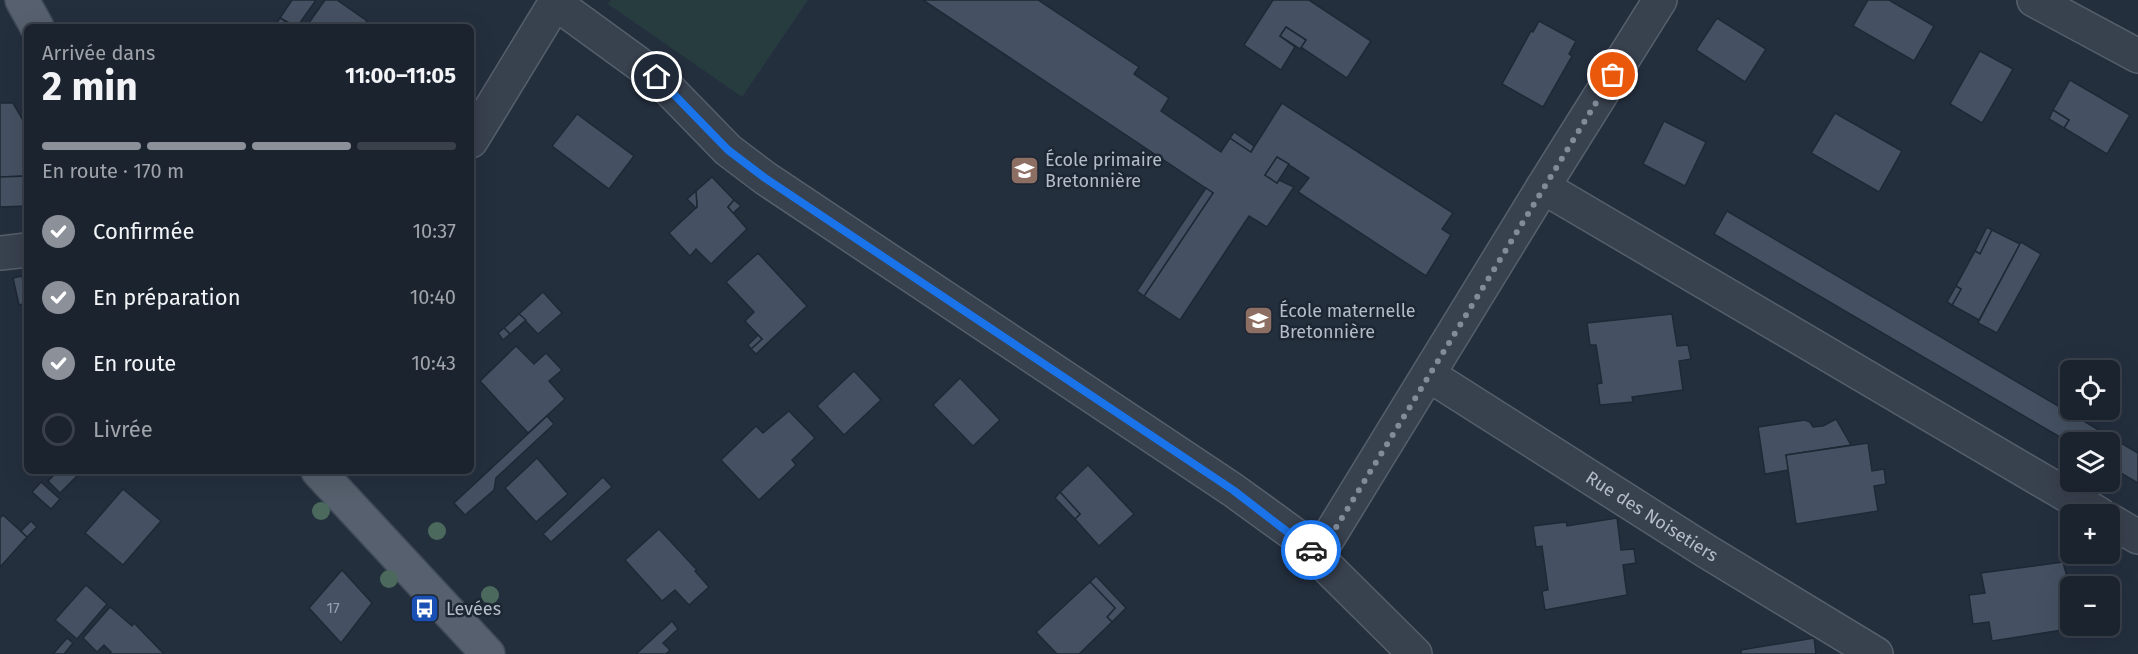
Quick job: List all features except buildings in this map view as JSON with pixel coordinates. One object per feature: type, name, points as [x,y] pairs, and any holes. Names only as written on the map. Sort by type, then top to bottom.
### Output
[{"type":"main road","points":[[21,0],[35,24]]},
{"type":"main road","points":[[321,474],[488,654]]},
{"type":"street","points":[[1317,556],[1660,0]]},
{"type":"street","points":[[2034,0],[2138,56]]},
{"type":"street","points":[[474,137],[563,6],[657,77],[728,150],[765,178],[1233,490],[1295,535],[1415,654]]},
{"type":"street","points":[[1543,187],[2082,504]]},
{"type":"street","points":[[0,253],[24,250]]},
{"type":"street","name":"Rue des Noisetiers","points":[[1430,375],[1706,551],[1876,654]]},
{"type":"street","points":[[2120,526],[2138,537]]},
{"type":"green space","points":[[611,0],[808,0],[742,97],[608,4]]},
{"type":"way so far","points":[[1311,550],[1317,556],[1337,526],[1613,75]]},
{"type":"place","name":"École primaire Bretonnière","points":[[1024,170]]},
{"type":"place","name":"École maternelle Bretonnière","points":[[1258,321]]},
{"type":"place","name":"Levées","points":[[425,609]]},
{"type":"route","points":[[657,77],[728,150],[765,178],[1233,490],[1295,535],[1311,550]]}]
